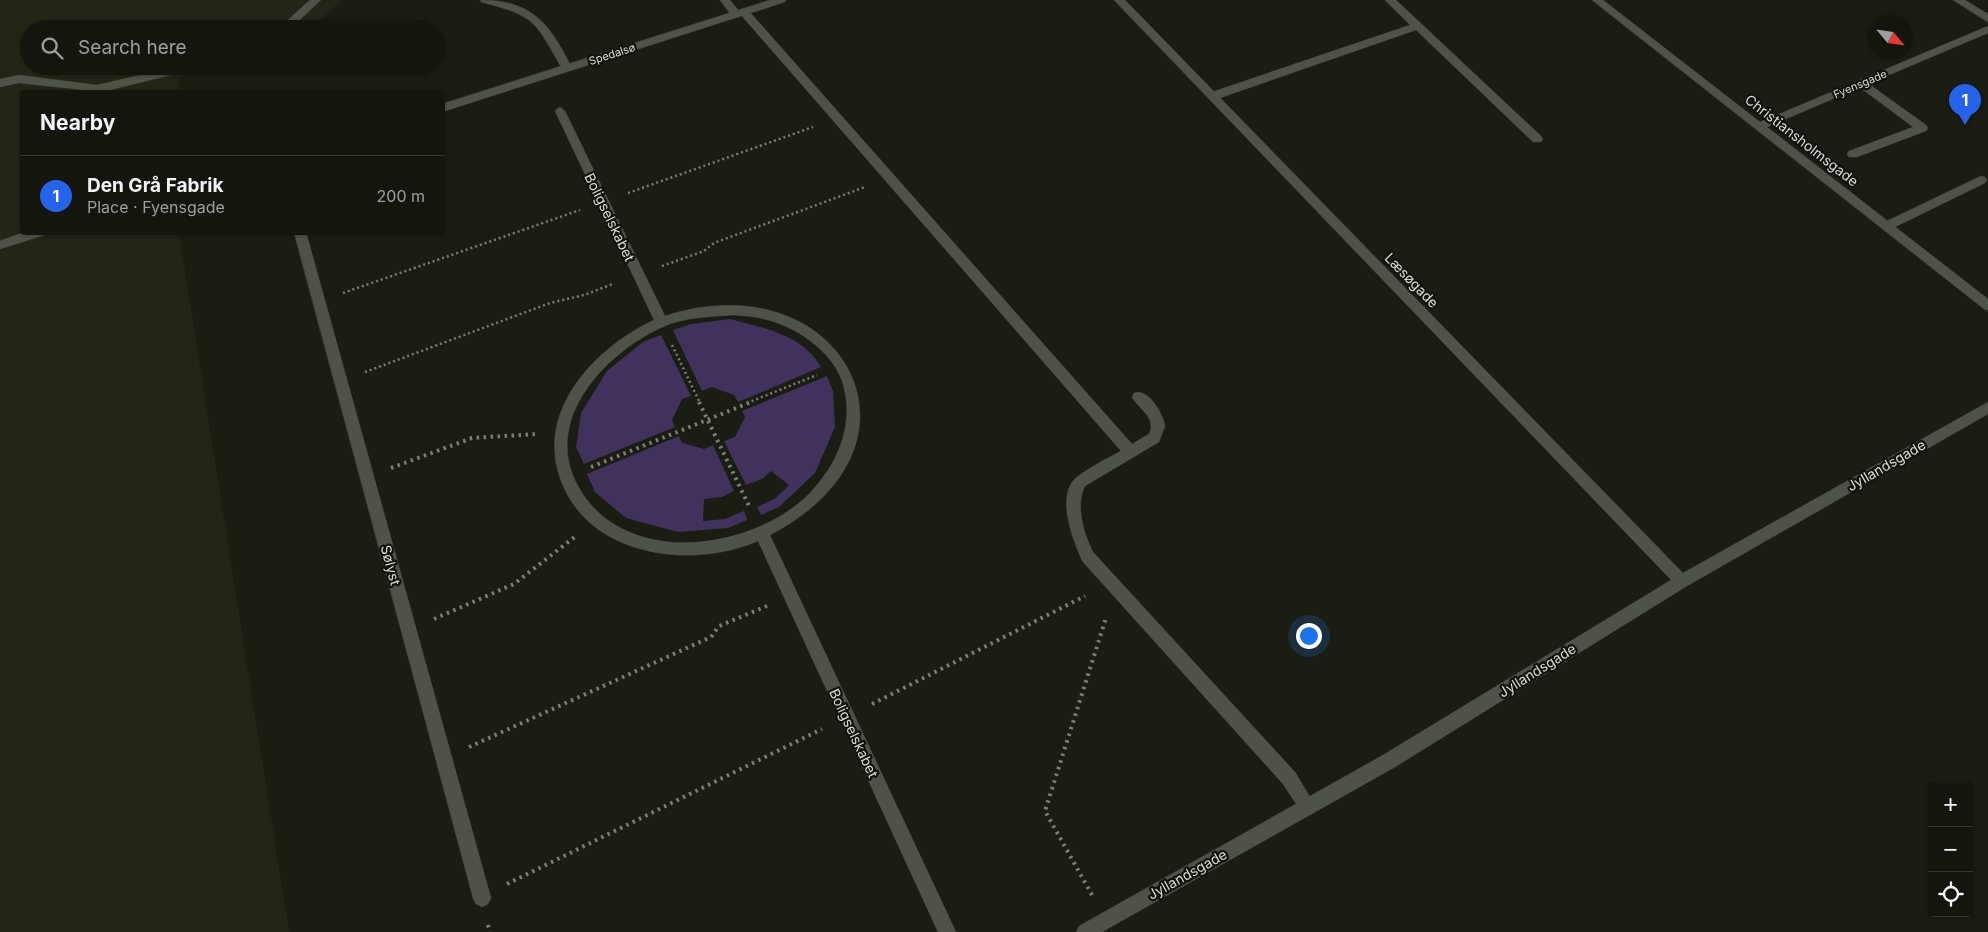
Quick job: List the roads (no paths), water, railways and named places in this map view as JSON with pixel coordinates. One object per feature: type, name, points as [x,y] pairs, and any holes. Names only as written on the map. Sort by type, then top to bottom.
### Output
[{"type":"street","points":[[293,20],[316,0]]},
{"type":"street","points":[[485,0],[523,11],[537,22],[550,35],[567,68]]},
{"type":"street","points":[[725,0],[772,46],[1130,452]]},
{"type":"street","name":"Spedalsø","points":[[445,107],[781,0]]},
{"type":"street","name":"Læsøgade","points":[[1119,0],[1682,581]]},
{"type":"street","points":[[1390,0],[1537,139]]},
{"type":"street","name":"Christiansholmsgade","points":[[1597,0],[1988,306]]},
{"type":"street","points":[[1958,0],[1988,19]]},
{"type":"street","points":[[1213,96],[1417,26]]},
{"type":"street","name":"Fyensgade","points":[[1760,126],[1988,29]]},
{"type":"street","points":[[101,90],[160,75]]},
{"type":"street","points":[[0,83],[19,79],[90,90]]},
{"type":"street","points":[[1853,154],[1922,128],[1862,83]]},
{"type":"street","name":"Boligselskabet","points":[[560,111],[661,322]]},
{"type":"street","points":[[1887,226],[1981,180]]},
{"type":"street","points":[[0,246],[32,235]]},
{"type":"street","name":"Sølyst","points":[[301,235],[482,898]]},
{"type":"street","points":[[732,310],[765,314],[796,325],[822,343],[841,366],[852,394],[853,417],[853,424],[844,456],[825,486],[804,507],[762,534],[722,546],[682,550],[644,544],[610,530],[596,520],[584,508],[567,478],[561,450],[562,432],[565,419],[579,388],[601,361],[628,339],[661,322],[696,312],[732,310]]},
{"type":"street","points":[[1140,397],[1156,416],[1159,428],[1154,438],[1080,482],[1076,488],[1074,498],[1081,545],[1088,557],[1289,778],[1308,807]]},
{"type":"street","name":"Jyllandsgade","points":[[1085,932],[1389,762],[1682,581],[1988,407]]},
{"type":"street","name":"Boligselskabet","points":[[762,534],[947,932]]},
{"type":"place","name":"Den Grå Fabrik","points":[[1965,125]]}]
